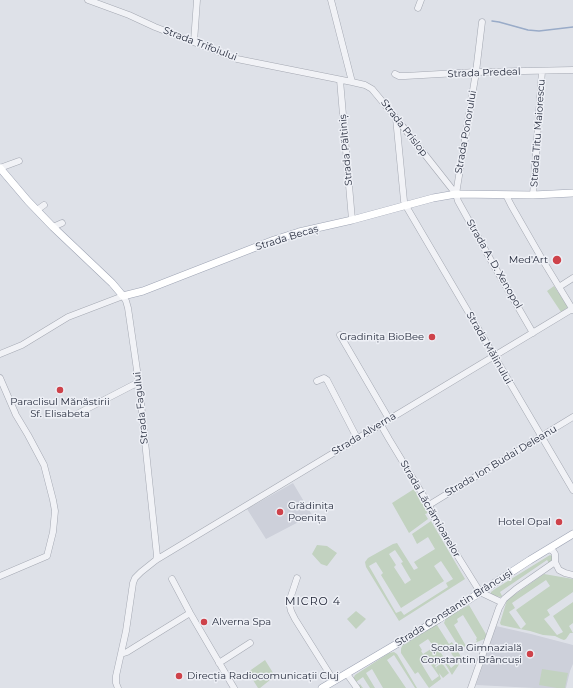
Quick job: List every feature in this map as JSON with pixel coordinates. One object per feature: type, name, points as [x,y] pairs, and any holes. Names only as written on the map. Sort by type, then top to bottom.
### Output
[{"type":"main road","name":"Strada Fagului","points":[[0,168],[37,210],[124,296]]},
{"type":"main road","name":"Strada Becaș","points":[[124,296],[146,290],[274,240],[299,232],[352,220],[433,198],[456,194],[533,195],[573,193]]},
{"type":"main road","name":"Strada Constantin Brâncuși","points":[[322,688],[440,618],[573,534]]},
{"type":"street","name":"Strada Trifoiului","points":[[88,0],[241,60],[340,80]]},
{"type":"street","points":[[194,42],[197,0]]},
{"type":"street","points":[[331,0],[352,82]]},
{"type":"street","points":[[418,8],[421,0]]},
{"type":"street","name":"Strada Ponorului","points":[[456,194],[476,72],[482,22]]},
{"type":"street","name":"Strada Predeal","points":[[395,74],[405,76],[476,72],[573,70]]},
{"type":"street","name":"Strada Titu Maiorescu","points":[[533,195],[542,71]]},
{"type":"street","name":"Strada Prislop","points":[[340,80],[365,85],[372,89],[456,194]]},
{"type":"street","name":"Strada Păltiniș","points":[[340,80],[352,220]]},
{"type":"street","points":[[396,118],[404,201],[406,206]]},
{"type":"street","points":[[0,168],[19,160]]},
{"type":"street","name":"Strada A. D. Xenopol","points":[[456,194],[458,201],[533,333]]},
{"type":"street","points":[[506,195],[573,310]]},
{"type":"street","points":[[37,210],[44,205]]},
{"type":"street","name":"Strada Mălinului","points":[[406,206],[573,490]]},
{"type":"street","points":[[54,227],[62,224]]},
{"type":"street","points":[[559,287],[573,278]]},
{"type":"street","points":[[0,354],[22,345],[68,317],[124,296]]},
{"type":"street","name":"Strada Fagului","points":[[124,296],[128,308],[139,384],[157,556],[156,560]]},
{"type":"street","name":"Strada Alverna","points":[[156,560],[357,438],[573,310]]},
{"type":"street","points":[[340,335],[389,419]]},
{"type":"street","points":[[0,378],[16,415],[44,465],[54,500],[55,511],[53,532],[47,556],[0,576]]},
{"type":"street","points":[[317,381],[324,378],[327,380],[357,438]]},
{"type":"street","points":[[77,414],[133,385],[139,384]]},
{"type":"street","name":"Strada Ion Budai Deleanu","points":[[429,505],[573,417]]},
{"type":"street","name":"Strada Lăcrămioarelor","points":[[381,425],[480,592]]},
{"type":"street","points":[[471,688],[501,602],[507,595],[555,562],[557,559],[558,543]]},
{"type":"street","points":[[549,549],[553,551],[556,558],[555,562],[559,570],[573,575]]},
{"type":"street","points":[[118,688],[116,679],[126,631],[133,583],[140,572],[156,560]]},
{"type":"street","points":[[297,578],[289,602],[291,611],[334,681]]},
{"type":"street","points":[[172,579],[234,688]]},
{"type":"street","points":[[480,592],[501,602]]},
{"type":"street","points":[[121,654],[127,652],[190,613]]},
{"type":"street","points":[[219,663],[250,644]]},
{"type":"street","points":[[347,674],[357,688]]},
{"type":"shaded area","name":"Grădinița Poenița","points":[[293,483],[312,515],[266,539],[247,509]]},
{"type":"shaded area","name":"Școala Gimnazială Constantin Brâncuși","points":[[496,626],[573,645],[573,664],[566,688],[476,685]]},
{"type":"green space","points":[[554,286],[568,307],[561,312],[547,291]]},
{"type":"green space","points":[[414,489],[428,513],[425,514],[428,519],[409,533],[392,503]]},
{"type":"green space","points":[[431,521],[465,579],[399,621],[366,567],[365,562],[368,558],[397,543],[414,570],[418,568],[414,562],[435,549],[428,537],[417,544],[412,534]],"holes":[[[395,550],[403,562],[401,563],[411,580],[405,584],[394,567],[396,565],[389,554]],[[441,561],[453,579],[446,583],[448,587],[404,615],[401,611],[396,613],[369,566],[376,562],[383,573],[381,575],[401,608],[444,581],[434,566]]]},
{"type":"green space","points":[[317,545],[327,546],[337,553],[327,566],[321,564],[312,554]]},
{"type":"green space","points":[[550,555],[552,556],[552,560],[550,563],[547,560],[500,592],[501,597],[491,594],[491,592],[495,589]]},
{"type":"green space","points":[[544,574],[573,579],[573,592],[547,610],[550,615],[544,619],[557,635],[563,632],[553,616],[573,602],[573,623],[569,626],[573,633],[570,633],[564,640],[555,636],[543,635],[501,625],[500,623],[507,600]],"holes":[[[546,580],[550,586],[516,610],[526,624],[521,629],[509,612],[515,608],[512,603]]]},
{"type":"green space","points":[[469,605],[487,638],[472,644],[477,641],[477,638],[463,615],[457,619],[458,622],[454,625],[466,646],[460,649],[444,623],[446,618]]},
{"type":"green space","points":[[356,611],[366,619],[356,629],[347,619]]},
{"type":"green space","points":[[437,625],[449,644],[452,642],[461,659],[452,675],[443,660],[435,666],[437,670],[436,667],[442,663],[449,673],[443,678],[439,673],[441,679],[429,688],[418,672],[415,674],[401,653],[402,646]],"holes":[[[428,639],[434,647],[423,654],[419,645]],[[447,646],[457,663],[451,668],[439,650]],[[427,659],[439,676],[432,681],[421,663]]]},
{"type":"green space","points":[[394,652],[397,654],[417,688],[415,688],[394,655],[387,660],[406,688],[383,688],[372,669],[366,673],[375,688],[370,688],[363,677],[356,682],[363,688],[359,688],[354,681],[355,675],[389,653]]},
{"type":"green space","points":[[265,660],[275,676],[258,688],[248,672]]},
{"type":"green space","points":[[542,669],[568,673],[565,688],[539,685]]},
{"type":"waterway","points":[[492,21],[528,30],[539,31],[573,27]]},
{"type":"place","name":"Med'Art","points":[[557,260]]},
{"type":"place","name":"Gradinița BioBee","points":[[432,337]]},
{"type":"place","name":"Paraclisul Mănăstirii Sf. Elisabeta","points":[[60,390]]},
{"type":"place","name":"Grădinița Poenița","points":[[280,512]]},
{"type":"place","name":"Hotel Opal","points":[[559,522]]},
{"type":"place","name":"Alverna Spa","points":[[204,622]]},
{"type":"place","name":"Școala Gimnazială Constantin Brâncuși","points":[[530,654]]},
{"type":"place","name":"Direcția Radiocomunicații Cluj","points":[[179,676]]},
{"type":"district","name":"MICRO 4","points":[[313,602]]}]
